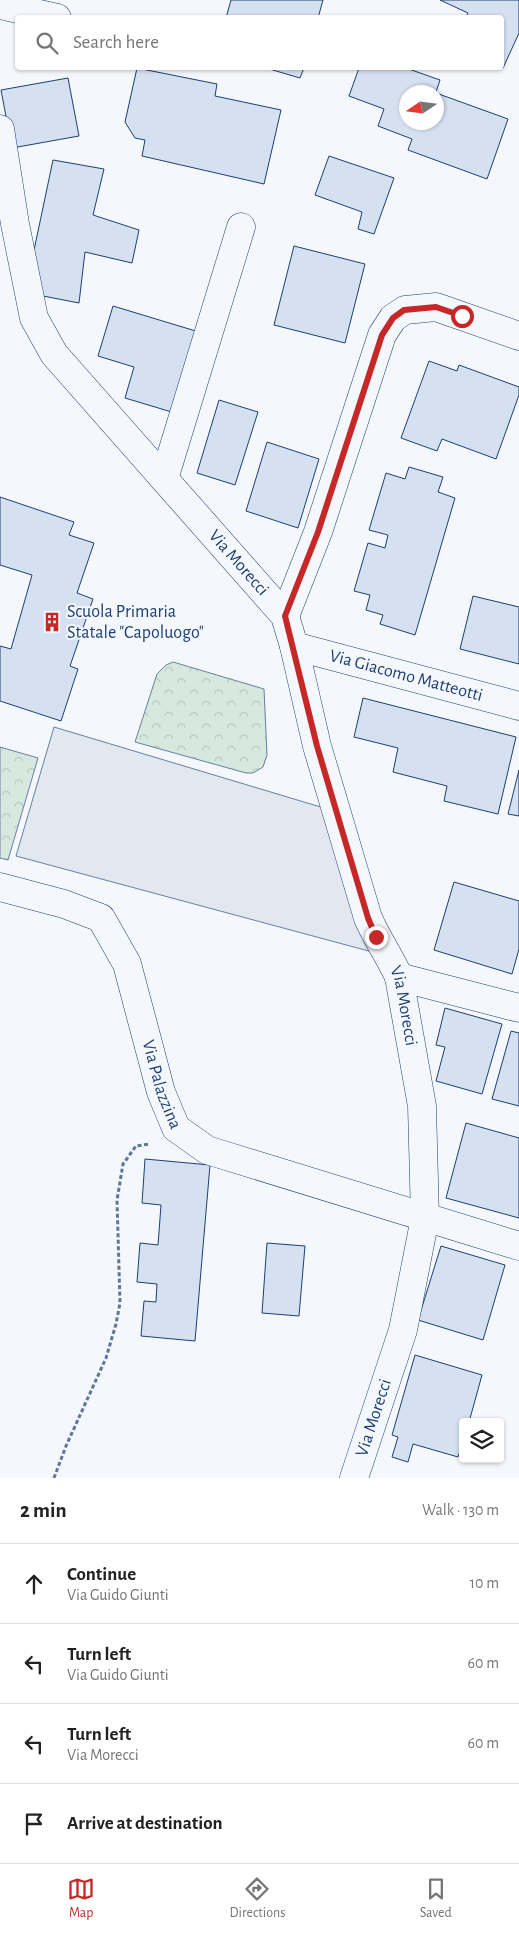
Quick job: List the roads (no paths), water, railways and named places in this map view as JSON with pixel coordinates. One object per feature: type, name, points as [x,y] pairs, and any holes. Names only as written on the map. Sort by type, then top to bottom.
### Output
[{"type":"street","points":[[0,5],[44,15]]},
{"type":"street","name":"Via Morecci","points":[[0,129],[15,224],[34,318],[54,354],[285,616],[294,646],[317,746],[368,918],[376,937],[391,960],[399,977],[422,1106],[425,1218],[403,1330],[354,1478]]},
{"type":"street","points":[[164,479],[241,227]]},
{"type":"street","points":[[285,616],[318,532],[382,335],[393,318],[404,310],[436,307],[519,336]]},
{"type":"street","name":"Via Giacomo Matteotti","points":[[294,646],[519,706]]},
{"type":"street","name":"Via Palazzina","points":[[0,887],[64,904],[101,918],[127,964],[161,1092],[176,1128],[207,1150],[519,1246]]},
{"type":"street","points":[[399,977],[519,1008]]},
{"type":"place","name":"Scuola Primaria Statale \"Capoluogo\"","points":[[52,622]]}]
